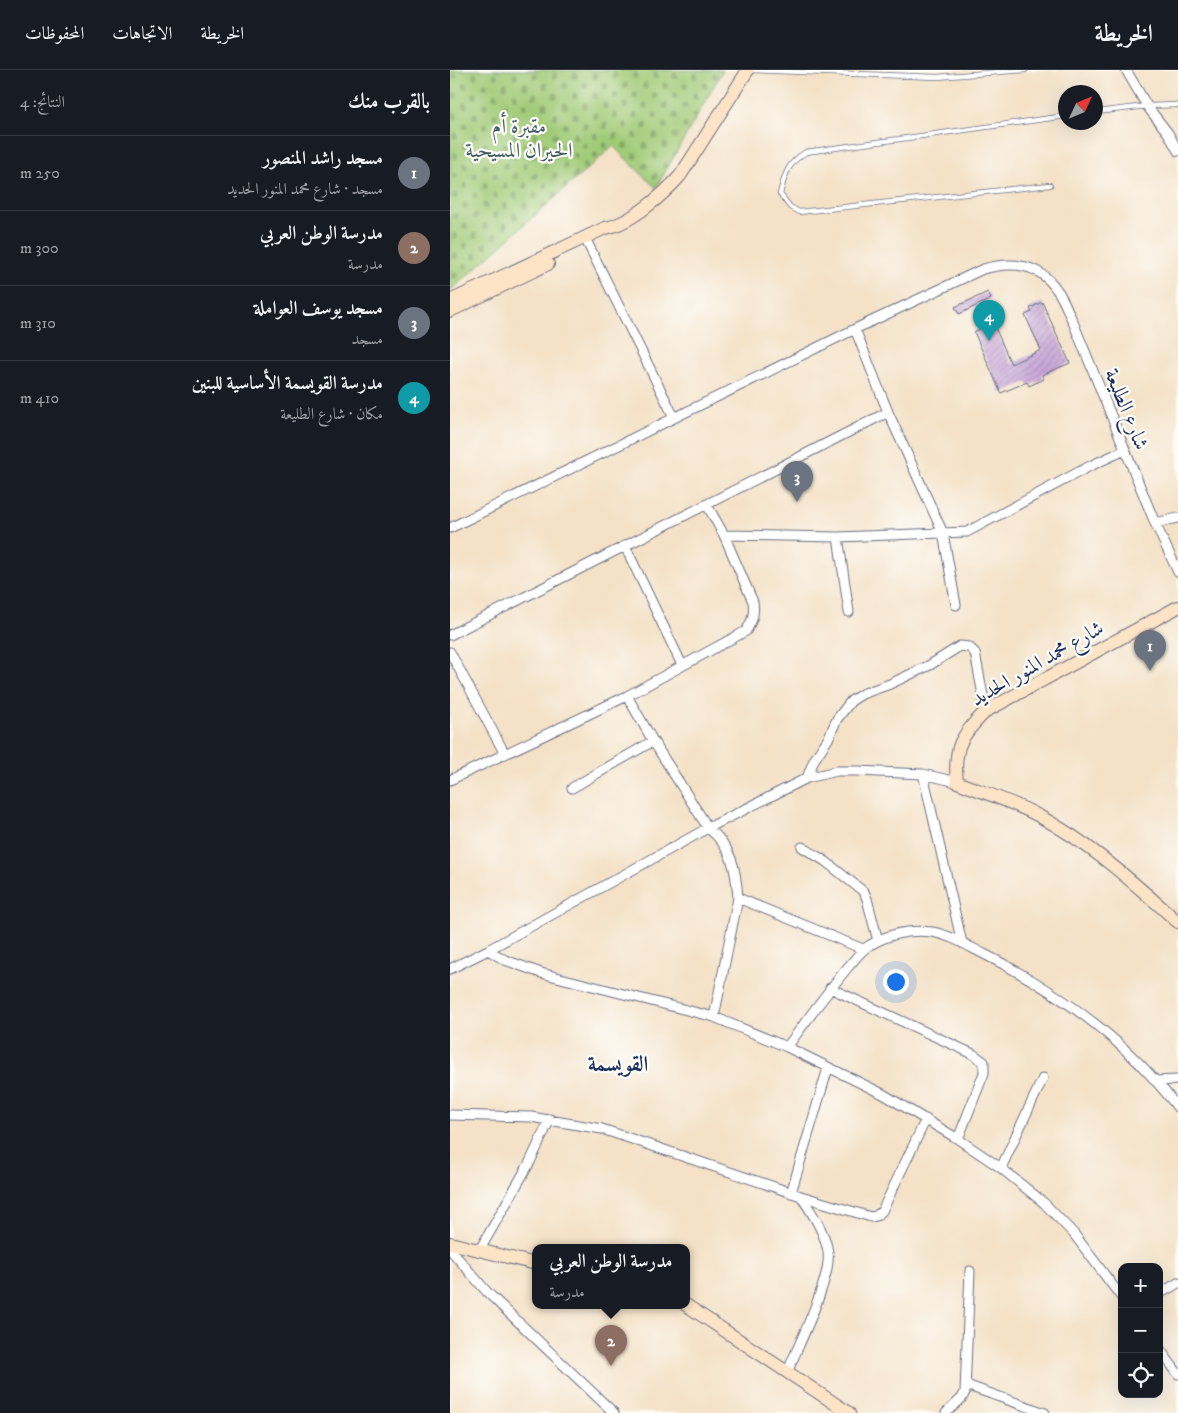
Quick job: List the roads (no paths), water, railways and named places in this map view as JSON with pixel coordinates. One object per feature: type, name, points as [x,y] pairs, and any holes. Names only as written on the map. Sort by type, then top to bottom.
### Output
[{"type":"street","points":[[450,301],[608,233],[612,227],[652,203],[680,176],[750,70]]},
{"type":"street","points":[[1126,70],[1147,106],[1168,133],[1178,151]]},
{"type":"street","points":[[1168,133],[1178,133]]},
{"type":"street","points":[[450,311],[587,241]]},
{"type":"street","points":[[587,241],[674,418]]},
{"type":"street","name":"شارع الطليعة","points":[[855,329],[983,269],[1000,264],[1015,264],[1033,268],[1046,277],[1058,290],[1073,322],[1155,523],[1178,572]]},
{"type":"street","points":[[450,528],[855,329],[888,412],[943,533],[956,605]]},
{"type":"street","points":[[450,635],[888,412]]},
{"type":"street","points":[[724,535],[838,537],[967,532],[1090,466],[1125,450]]},
{"type":"street","points":[[450,780],[627,696],[746,631],[753,620],[755,611],[753,602],[724,535],[707,505]]},
{"type":"street","points":[[1155,523],[1178,518]]},
{"type":"street","points":[[838,537],[849,612]]},
{"type":"street","points":[[625,546],[682,665]]},
{"type":"street","name":"شارع محمد المنور الحديد","points":[[957,782],[956,767],[960,744],[967,730],[986,711],[1178,607]]},
{"type":"street","points":[[807,778],[814,760],[828,739],[837,720],[851,701],[862,694],[890,684],[930,665],[960,646],[969,647],[975,653],[986,711]]},
{"type":"street","points":[[450,652],[504,754]]},
{"type":"street","points":[[627,696],[708,828],[718,835],[726,845],[732,859],[737,880],[738,898],[714,1017]]},
{"type":"street","points":[[572,788],[653,741]]},
{"type":"street","points":[[450,969],[488,950],[708,828],[807,778],[837,771],[923,774],[957,782],[1008,801],[1060,828],[1107,861],[1178,922]]},
{"type":"street","points":[[923,774],[962,943]]},
{"type":"street","points":[[802,847],[825,861],[864,892],[878,941]]},
{"type":"street","points":[[738,898],[863,949]]},
{"type":"street","points":[[787,1047],[830,988],[863,949],[878,941],[912,931],[933,932],[962,943],[1043,986],[1070,1004],[1111,1037],[1155,1081],[1178,1108]]},
{"type":"street","points":[[488,950],[505,960],[541,973],[714,1017],[787,1047],[883,1094],[958,1139],[1001,1168],[1055,1214],[1074,1234],[1118,1293]]},
{"type":"street","points":[[830,988],[973,1054],[984,1062],[984,1073],[958,1139]]},
{"type":"street","points":[[791,1193],[828,1068]]},
{"type":"street","points":[[1001,1168],[1043,1078]]},
{"type":"street","points":[[1155,1081],[1178,1080]]},
{"type":"street","points":[[450,1115],[531,1117],[602,1129],[791,1193],[871,1217],[876,1216],[882,1211],[926,1120]]},
{"type":"street","points":[[479,1251],[530,1162],[550,1119]]},
{"type":"street","points":[[787,1373],[817,1300],[828,1266],[828,1253],[824,1238],[814,1216],[801,1196]]},
{"type":"street","points":[[450,1243],[532,1263]]},
{"type":"street","points":[[450,1249],[488,1292],[614,1413]]},
{"type":"street","points":[[946,1413],[962,1398],[966,1384],[970,1271]]},
{"type":"street","points":[[1163,1292],[1178,1283]]},
{"type":"street","points":[[690,1308],[849,1413]]},
{"type":"street","points":[[1163,1353],[1178,1374]]},
{"type":"street","points":[[966,1384],[1046,1413]]},
{"type":"lane","points":[[750,70],[937,77],[1026,70]]},
{"type":"lane","points":[[1103,111],[1147,106],[1178,105]]},
{"type":"lane","points":[[1050,185],[798,212],[780,194],[785,174],[793,160],[806,152],[1058,117]]},
{"type":"place","name":"مدرسة القويسمة الأساسية للبنين","points":[[989,341]]},
{"type":"place","name":"مسجد يوسف العواملة","points":[[797,502]]},
{"type":"place","name":"مسجد راشد المنصور","points":[[1150,671]]},
{"type":"place","name":"مدرسة الوطن العربي","points":[[611,1366]]},
{"type":"district","name":"القويسمة","points":[[618,1063]]},
{"type":"park label","name":"مقبرة أم الحيران المسيحية","points":[[519,138]]}]
